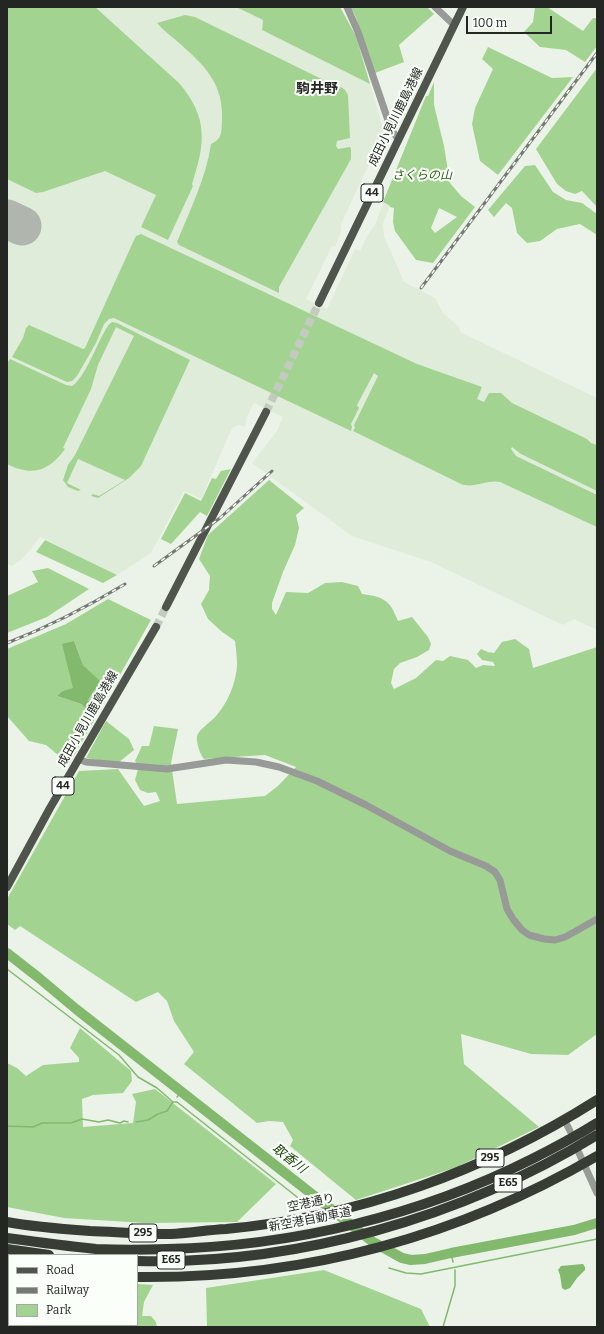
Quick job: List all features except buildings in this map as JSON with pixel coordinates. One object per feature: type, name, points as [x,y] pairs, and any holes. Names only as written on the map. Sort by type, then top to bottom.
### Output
[{"type":"highway","name":"空港通り","points":[[7,1222],[54,1228],[108,1232],[172,1234],[279,1223],[338,1211],[376,1201],[452,1174],[517,1146],[565,1121],[597,1100]]},
{"type":"highway","name":"新空港自動車道","points":[[7,1238],[96,1249],[146,1250],[198,1248],[264,1242],[327,1231],[400,1212],[474,1186],[552,1149],[597,1123]]},
{"type":"highway","name":"新空港自動車道","points":[[138,1261],[191,1260],[280,1251],[363,1234],[413,1219],[478,1196],[515,1180],[597,1135]]},
{"type":"highway","points":[[138,1277],[176,1278],[220,1275],[302,1265],[350,1255],[412,1239],[446,1228],[531,1192],[597,1156]]},
{"type":"highway","points":[[7,1249],[43,1254]]},
{"type":"main road","name":"成田小見川鹿島港線","points":[[319,303],[462,7]]},
{"type":"main road","points":[[166,607],[266,412]]},
{"type":"main road","name":"成田小見川鹿島港線","points":[[8,885],[78,759],[156,627]]},
{"type":"street","points":[[347,7],[358,32],[391,129],[398,139]]},
{"type":"street","points":[[435,7],[454,25]]},
{"type":"street","points":[[78,759],[86,762],[167,769],[226,760],[256,762],[279,767],[324,784],[450,851],[486,866],[495,872],[500,880],[507,909],[512,919],[522,930],[530,935],[555,940],[571,934],[597,918]]},
{"type":"street","points":[[565,1121],[570,1131]]},
{"type":"street","points":[[579,1153],[597,1193]]},
{"type":"shaded area","points":[[7,7],[236,7],[263,20],[262,30],[370,84],[384,132],[341,224],[341,232],[335,247],[332,246],[306,299],[327,309],[355,249],[360,251],[367,236],[375,225],[383,203],[390,206],[383,223],[384,236],[404,282],[435,298],[443,313],[459,327],[460,332],[597,398],[597,630],[574,619],[563,625],[431,562],[352,536],[252,463],[277,431],[283,417],[254,403],[247,416],[245,427],[238,425],[232,428],[201,499],[184,491],[151,553],[117,575],[40,537],[21,560],[12,566],[7,564]]},
{"type":"shaded area","points":[[74,641],[83,665],[100,681],[88,700],[97,708],[92,715],[81,704],[57,696],[62,691],[73,688],[62,644]]},
{"type":"shaded area","points":[[583,1264],[585,1270],[570,1288],[565,1290],[562,1288],[558,1270],[561,1266]]},
{"type":"green space","points":[[7,7],[95,7],[179,83],[189,96],[196,108],[200,120],[202,144],[192,184],[193,186],[168,240],[141,227],[156,195],[105,171],[36,193],[7,179]]},
{"type":"green space","points":[[236,7],[340,7],[356,36],[370,84],[262,30],[263,20]]},
{"type":"green space","points":[[350,7],[427,7],[434,14],[399,45],[404,62],[375,73],[355,15]]},
{"type":"green space","points":[[535,7],[547,7],[583,31],[593,18],[597,18],[597,46],[585,62],[566,50],[540,47],[524,32],[533,22]]},
{"type":"green space","points":[[185,15],[195,17],[342,88],[348,95],[350,138],[337,141],[336,146],[338,149],[350,147],[351,159],[279,287],[279,293],[179,245],[177,242],[201,182],[209,157],[211,144],[218,140],[221,135],[222,121],[220,96],[216,85],[204,67],[157,23]]},
{"type":"green space","points":[[488,47],[552,78],[573,77],[498,175],[480,161],[472,124],[475,108],[493,69],[482,59]]},
{"type":"green space","points":[[597,68],[597,207],[582,191],[575,194],[566,191],[557,184],[536,149]]},
{"type":"green space","name":"さくらの山","points":[[434,82],[434,105],[444,146],[450,183],[461,196],[475,207],[433,263],[416,260],[395,231],[393,222],[394,208],[383,202],[426,96],[428,96]],"holes":[[[439,208],[457,217],[435,233],[431,228]]]},
{"type":"green space","points":[[535,165],[553,192],[566,200],[582,203],[597,214],[597,235],[580,224],[557,229],[540,241],[527,243],[517,233],[512,208],[506,203],[494,217],[488,210],[525,166]]},
{"type":"green space","points":[[141,234],[417,364],[482,387],[477,399],[484,402],[489,393],[501,393],[512,403],[597,445],[597,491],[521,454],[512,447],[511,449],[516,456],[597,495],[597,527],[500,482],[495,481],[471,485],[461,484],[353,431],[355,428],[354,425],[378,376],[374,373],[357,405],[359,408],[351,424],[351,431],[114,318],[109,319],[104,324],[96,343],[77,376],[72,381],[67,382],[12,357],[23,338],[26,328],[29,325],[83,349],[85,348],[134,240],[136,236]]},
{"type":"green space","points":[[112,322],[117,323],[190,360],[141,466],[129,478],[98,498],[91,496],[93,494],[99,496],[125,480],[78,459],[67,483],[81,490],[78,491],[68,487],[63,480],[68,465],[75,455],[134,336],[116,327],[98,365],[91,389],[63,448],[65,449],[53,462],[39,470],[24,470],[7,464],[7,363],[10,359],[66,385],[72,386],[78,381],[84,372],[104,333]]},
{"type":"green space","points":[[231,469],[207,516],[200,512],[171,544],[161,539],[185,493],[201,501],[212,478],[216,479],[221,471]]},
{"type":"green space","points":[[269,480],[304,508],[296,515],[299,528],[295,545],[283,572],[272,603],[272,609],[276,615],[286,592],[308,593],[325,583],[342,582],[358,586],[362,594],[381,598],[392,608],[398,621],[412,617],[428,637],[431,644],[429,650],[417,657],[400,663],[394,669],[391,683],[394,689],[416,678],[436,660],[443,661],[450,656],[468,660],[476,668],[483,665],[495,666],[493,662],[482,660],[477,654],[481,649],[494,653],[502,642],[515,639],[529,649],[533,668],[597,647],[597,1034],[568,1055],[531,1054],[461,1034],[464,1064],[539,1127],[457,1167],[356,1200],[290,1146],[293,1140],[283,1122],[269,1121],[257,1123],[184,1064],[194,1052],[174,1021],[167,1001],[158,992],[136,1002],[20,926],[15,930],[7,924],[7,899],[79,771],[118,769],[144,806],[160,801],[156,792],[148,793],[140,790],[135,780],[139,766],[135,761],[142,746],[149,746],[154,726],[178,729],[171,763],[177,804],[265,796],[278,786],[296,767],[265,755],[204,759],[197,742],[198,733],[216,716],[227,699],[233,686],[237,666],[235,641],[208,619],[201,604],[209,590],[210,576],[199,559],[208,535]]},
{"type":"green space","points":[[45,540],[117,575],[103,583],[36,552]]},
{"type":"green space","points":[[48,568],[89,589],[47,617],[7,633],[7,596],[38,582],[32,571]]},
{"type":"green space","points":[[108,599],[151,620],[100,710],[88,700],[99,681],[83,665],[74,641],[74,688],[62,691],[57,696],[81,704],[95,719],[69,764],[46,745],[29,741],[7,716],[7,649],[66,624]]},
{"type":"green space","points":[[106,721],[129,739],[134,750],[118,763],[86,758]]},
{"type":"green space","points":[[80,1028],[131,1071],[132,1081],[123,1093],[93,1095],[82,1099],[83,1127],[133,1123],[136,1102],[132,1094],[155,1089],[276,1184],[237,1222],[145,1223],[64,1218],[7,1207],[7,1063],[17,1068],[26,1076],[43,1065],[79,1062],[79,1058],[70,1048]]},
{"type":"green space","points":[[324,1270],[421,1309],[430,1327],[207,1327],[206,1288]]},
{"type":"green space","points":[[138,1284],[153,1285],[144,1302],[142,1316],[151,1316],[156,1322],[157,1327],[31,1327],[138,1326]]},
{"type":"waterway","name":"取香川","points":[[7,953],[373,1242],[402,1258],[411,1260],[425,1259],[574,1230],[597,1223]]},
{"type":"waterway","points":[[7,969],[119,1055],[138,1077],[157,1088],[173,1102],[177,1102],[297,1197],[304,1206],[312,1208]]},
{"type":"waterway","name":"取香川","points":[[177,1097],[181,1092]]},
{"type":"waterway","points":[[136,1122],[148,1120],[167,1111],[173,1102]]},
{"type":"waterway","points":[[7,1126],[33,1127],[42,1123],[71,1123],[82,1119],[99,1122],[108,1120],[120,1123],[124,1121],[128,1122]]},
{"type":"waterway","points":[[389,1268],[406,1273],[421,1274],[597,1239]]},
{"type":"waterway","points":[[451,1253],[453,1262]]},
{"type":"waterway","points":[[443,1327],[455,1286],[455,1270]]},
{"type":"taxiway","points":[[7,223],[9,219]]},
{"type":"runway","points":[[7,219],[22,226]]},
{"type":"tunnel","points":[[266,412],[319,303]]},
{"type":"tunnel","points":[[156,627],[166,607]]},
{"type":"railway","points":[[421,288],[597,53]]},
{"type":"railway","points":[[154,566],[220,518],[272,471]]},
{"type":"railway","points":[[7,643],[67,616],[125,584]]},
{"type":"district","name":"駒井野","points":[[317,89]]}]
